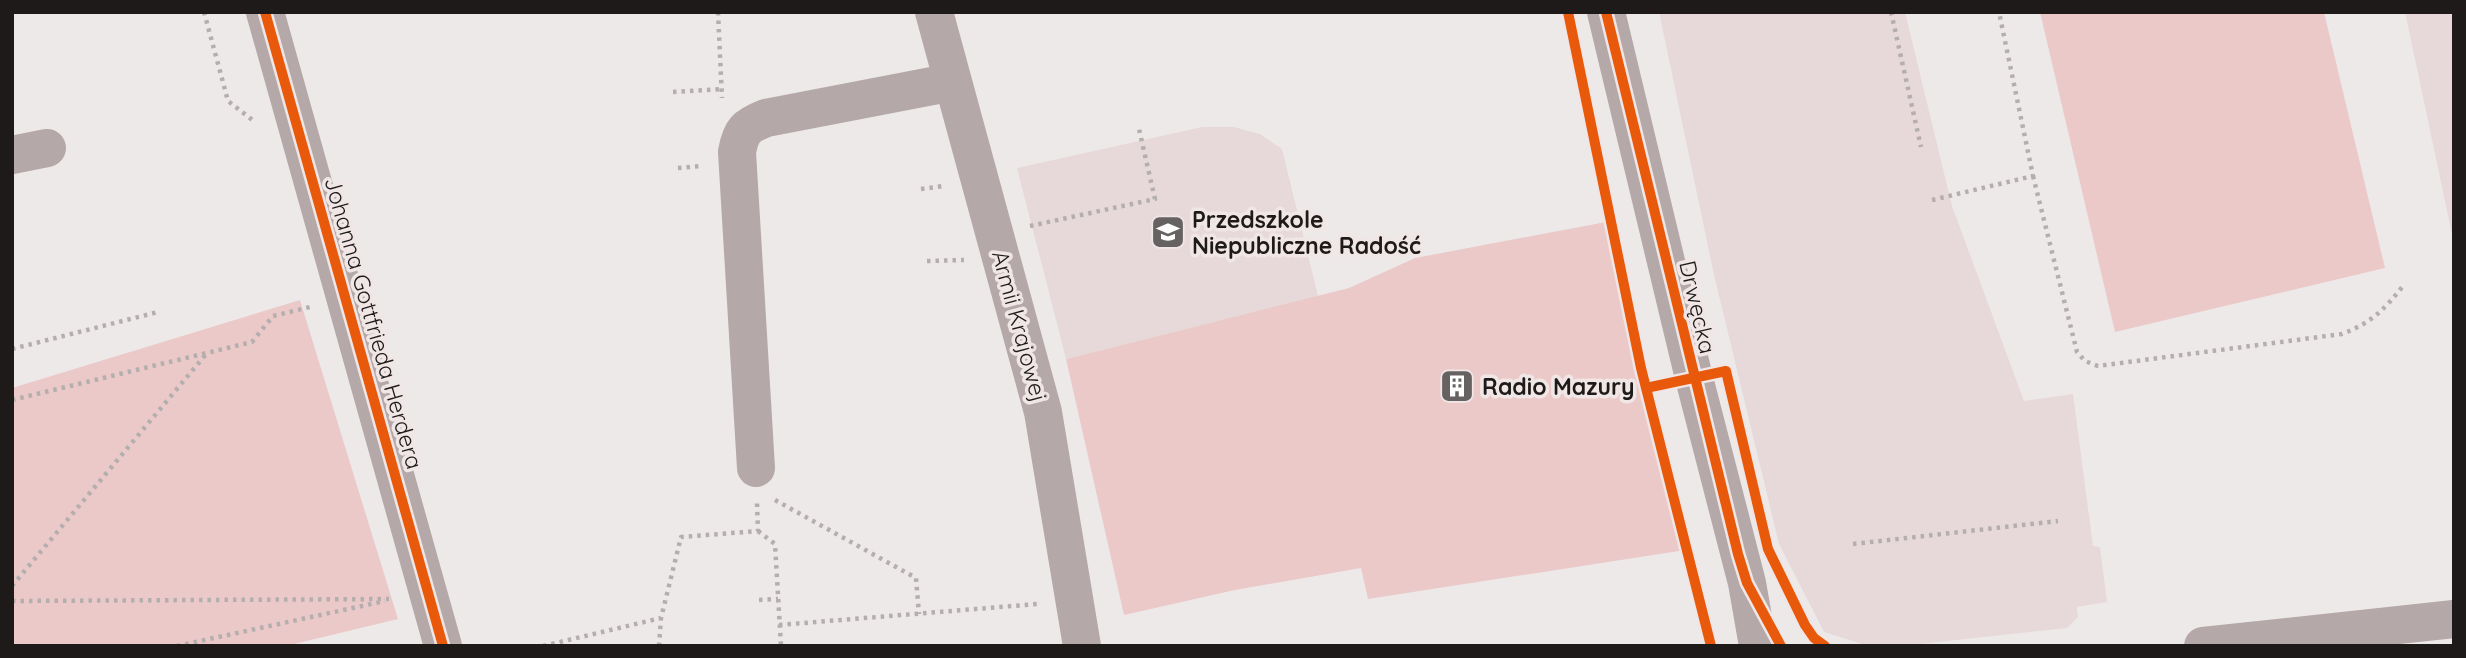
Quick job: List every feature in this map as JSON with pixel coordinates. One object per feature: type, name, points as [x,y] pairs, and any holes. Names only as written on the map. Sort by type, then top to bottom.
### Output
[{"type":"street","name":"Johanna Gottfrieda Herdera","points":[[265,12],[443,646]]},
{"type":"street","name":"Armii Krajowej","points":[[934,12],[1043,412],[1082,646]]},
{"type":"street","name":"Drwęcka","points":[[1606,12],[1693,378],[1747,583],[1758,646]]},
{"type":"street","points":[[756,479],[737,152],[740,135],[750,124],[766,118],[953,82]]},
{"type":"street","name":"Drwęcka","points":[[1747,583],[1781,646]]},
{"type":"street","points":[[2203,646],[2454,619]]},
{"type":"path","points":[[1891,12],[1921,147]]},
{"type":"path","points":[[1999,12],[2033,176],[2077,352],[2085,361],[2098,366],[2342,334],[2359,328],[2383,312],[2403,286]]},
{"type":"path","points":[[673,92],[722,89]]},
{"type":"path","points":[[1019,229],[1156,199],[1139,129]]},
{"type":"path","points":[[1932,200],[2033,176]]},
{"type":"path","points":[[927,261],[975,260]]},
{"type":"path","points":[[12,400],[252,342],[273,316],[345,298]]},
{"type":"path","points":[[12,349],[158,312]]},
{"type":"path","points":[[12,586],[208,352]]},
{"type":"path","points":[[756,479],[758,531]]},
{"type":"path","points":[[756,479],[916,578],[919,614]]},
{"type":"path","points":[[1853,544],[2058,521]]},
{"type":"path","points":[[659,646],[661,618],[681,537],[758,531],[775,544],[780,646]]},
{"type":"path","points":[[12,601],[395,598],[177,646]]},
{"type":"path","points":[[759,600],[778,599]]},
{"type":"path","points":[[779,625],[1042,604]]},
{"type":"path","points":[[543,646],[661,618]]},
{"type":"shaded area","points":[[1659,12],[1905,12],[1952,206],[2024,401],[2073,394],[2093,546],[2100,547],[2107,602],[2077,607],[2078,617],[2067,628],[1902,646],[1868,646],[1824,632],[1779,544],[1714,275]]},
{"type":"shaded area","points":[[2040,12],[2324,12],[2385,268],[2115,332]]},
{"type":"shaded area","points":[[2405,12],[2454,12],[2454,244]]},
{"type":"shaded area","name":"Przedszkole Niepubliczne Radość","points":[[1202,127],[1234,127],[1260,134],[1282,149],[1318,296],[1066,359],[1017,168]]},
{"type":"shaded area","points":[[1606,222],[1692,549],[1368,599],[1361,568],[1235,590],[1124,615],[1066,359],[1349,288],[1415,258]]},
{"type":"shaded area","points":[[300,300],[398,619],[286,646],[12,646],[12,388]]},
{"type":"cycle path","points":[[265,12],[443,646]]},
{"type":"cycle path","points":[[1568,12],[1641,368],[1711,646]]},
{"type":"cycle path","points":[[1606,12],[1738,554],[1747,583],[1781,646]]},
{"type":"cycle path","points":[[1646,388],[1726,371],[1768,549],[1805,625],[1814,638],[1825,646]]},
{"type":"place","name":"Przedszkole Niepubliczne Radość","points":[[1168,232]]},
{"type":"place","name":"Radio Mazury","points":[[1457,386]]}]
